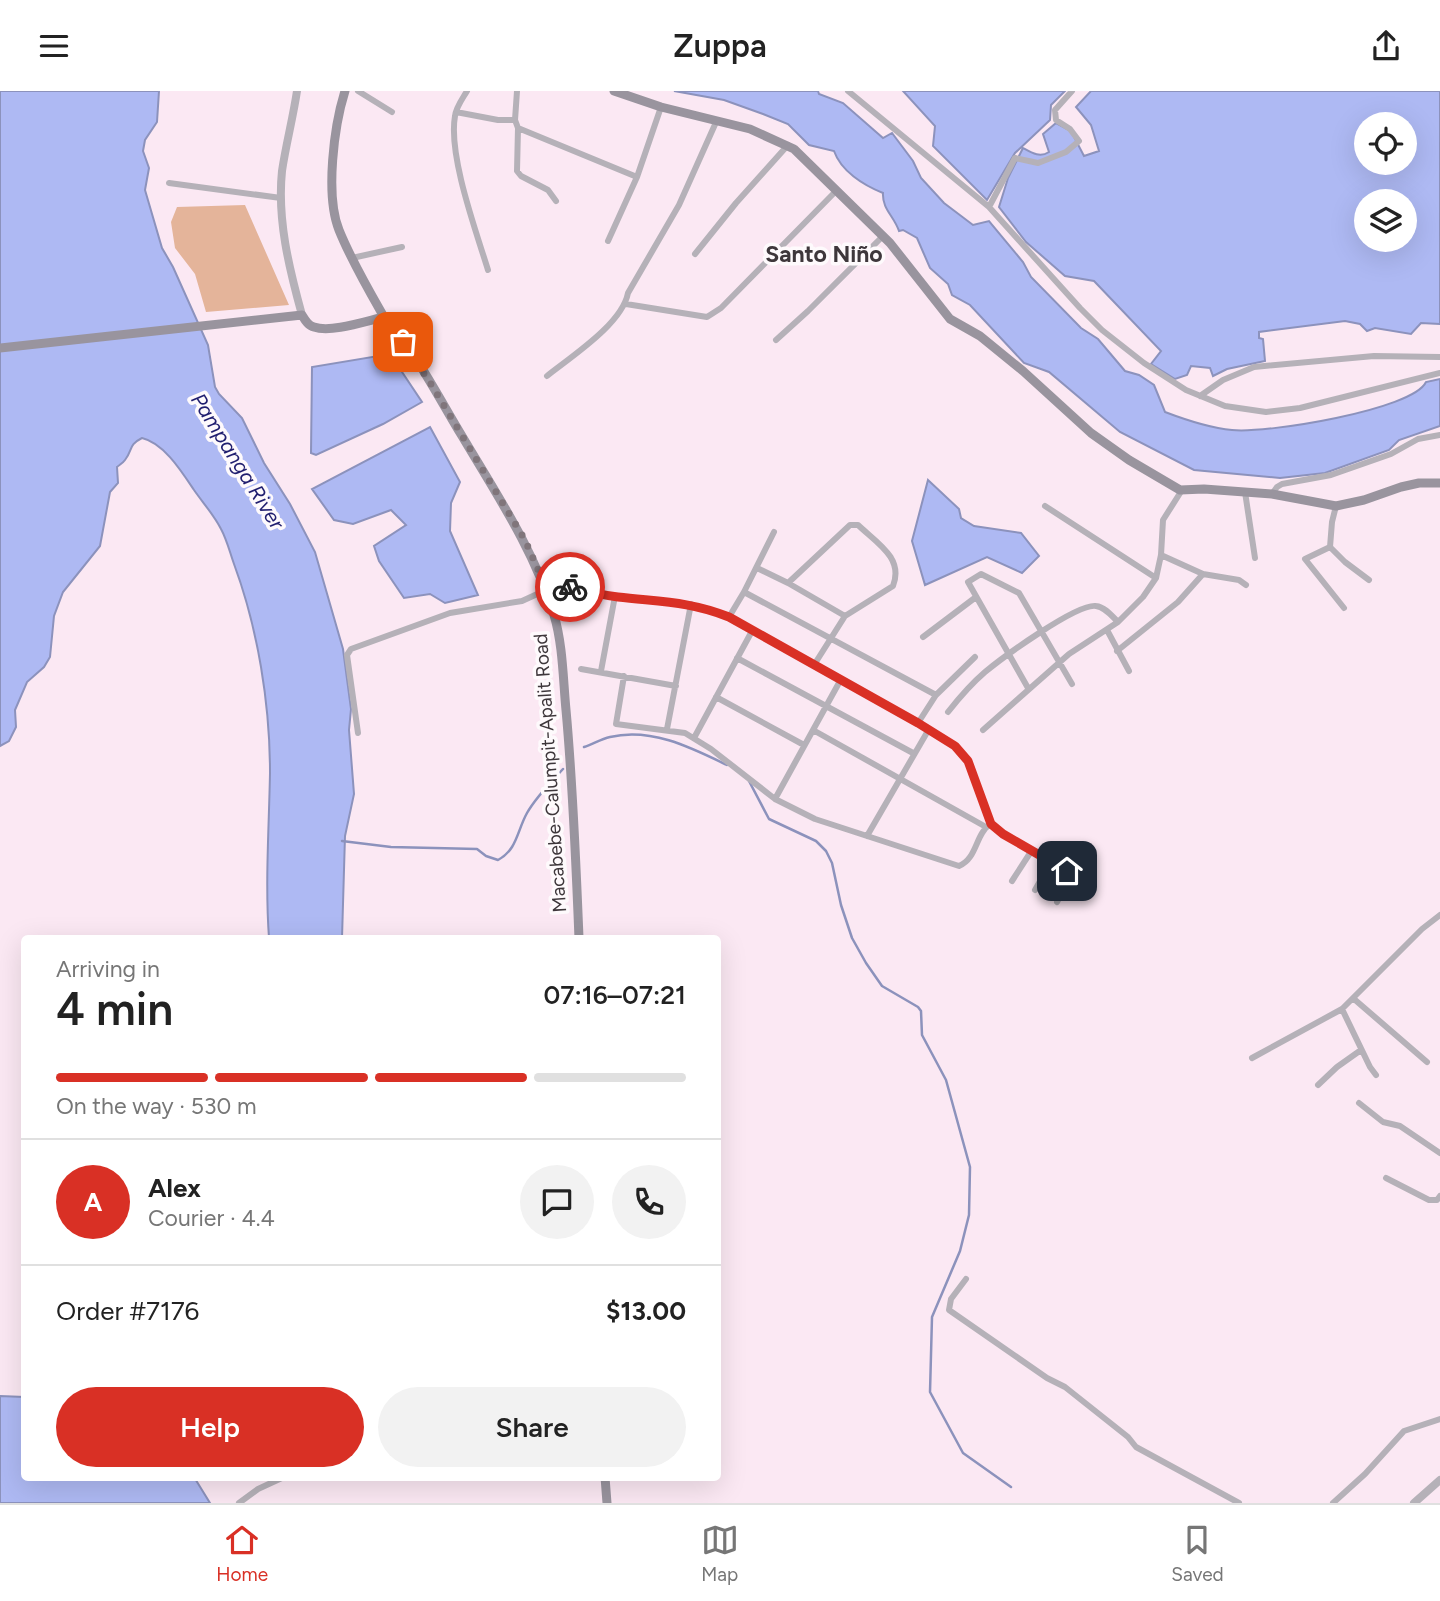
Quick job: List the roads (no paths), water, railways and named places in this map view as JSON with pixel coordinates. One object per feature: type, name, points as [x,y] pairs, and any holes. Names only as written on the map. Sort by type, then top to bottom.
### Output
[{"type":"main road","name":"Macabebe-Calumpit-Apalit Road","points":[[345,91],[339,111],[332,175],[339,230],[384,317],[431,384],[525,540],[555,619],[562,664],[574,808],[579,935]]},
{"type":"main road","points":[[614,91],[661,107],[760,132],[788,145],[902,256],[935,303],[950,319],[980,336],[1101,440],[1129,460],[1182,490],[1272,494],[1336,506],[1419,483],[1440,483]]},
{"type":"main road","points":[[0,348],[302,315],[309,325],[315,328],[341,326],[384,317]]},
{"type":"main road","points":[[605,1481],[607,1503]]},
{"type":"street","points":[[297,91],[282,170],[281,198],[285,245],[302,315]]},
{"type":"street","points":[[358,91],[392,112]]},
{"type":"street","points":[[467,91],[456,112],[456,146],[463,191],[488,270]]},
{"type":"street","points":[[517,91],[517,171],[521,176],[548,190],[556,201]]},
{"type":"street","points":[[848,91],[989,207],[1102,330],[1144,363],[1200,396],[1225,406],[1278,411],[1440,373]]},
{"type":"street","points":[[989,207],[1015,158],[1038,163],[1066,152],[1079,141],[1070,129],[1056,120],[1055,110],[1072,91]]},
{"type":"street","points":[[608,241],[637,177],[661,107]]},
{"type":"street","points":[[456,112],[498,120],[515,120]]},
{"type":"street","points":[[547,376],[602,331],[626,304],[628,293],[691,179],[717,120]]},
{"type":"street","points":[[518,128],[637,177]]},
{"type":"street","points":[[695,254],[788,145]]},
{"type":"street","points":[[169,183],[281,198]]},
{"type":"street","points":[[626,304],[706,317],[722,308],[836,191]]},
{"type":"street","points":[[776,340],[883,236]]},
{"type":"street","points":[[352,258],[402,247]]},
{"type":"street","points":[[1200,396],[1223,380],[1254,367],[1374,356],[1440,357]]},
{"type":"street","points":[[1272,494],[1282,484],[1331,475],[1391,454],[1410,442],[1440,435]]},
{"type":"street","points":[[983,730],[1078,647],[1107,631],[1133,609],[1156,577],[1161,555],[1163,520],[1182,490]]},
{"type":"street","points":[[1245,492],[1255,558]]},
{"type":"street","points":[[1045,506],[1156,577]]},
{"type":"street","points":[[1336,506],[1330,547],[1369,580]]},
{"type":"street","points":[[788,583],[850,525],[858,525],[895,561],[896,579],[893,586],[845,616],[814,665]]},
{"type":"street","points":[[729,617],[775,532]]},
{"type":"street","points":[[1330,547],[1305,559],[1344,608]]},
{"type":"street","points":[[1161,555],[1203,574],[1239,580],[1246,585]]},
{"type":"street","points":[[757,568],[845,616]]},
{"type":"street","points":[[1028,688],[968,583],[981,574],[1012,589],[1021,597],[1072,684]]},
{"type":"street","points":[[1117,651],[1178,602],[1203,574]]},
{"type":"street","points":[[358,733],[347,655],[351,649],[450,613],[522,601],[544,586],[691,604],[729,617],[955,746],[968,761],[989,825],[971,858],[959,866],[815,819],[775,799],[694,737],[667,729],[616,724],[624,676]]},
{"type":"street","points":[[744,592],[936,695]]},
{"type":"street","points":[[601,671],[615,596]]},
{"type":"street","points":[[923,637],[976,597]]},
{"type":"street","points":[[667,729],[691,604]]},
{"type":"street","points":[[948,712],[970,687],[1009,656],[1041,632],[1080,609],[1095,606],[1118,622]]},
{"type":"street","points":[[694,737],[752,631]]},
{"type":"street","points":[[1107,631],[1129,671]]},
{"type":"street","points":[[918,723],[936,695],[975,657]]},
{"type":"street","points":[[737,658],[914,753]]},
{"type":"street","points":[[580,669],[676,686]]},
{"type":"street","points":[[775,799],[840,681]]},
{"type":"street","points":[[716,697],[804,745]]},
{"type":"street","points":[[867,836],[929,729]]},
{"type":"street","points":[[813,730],[989,825],[1067,871],[1069,875],[1057,902]]},
{"type":"street","points":[[1012,881],[1032,851]]},
{"type":"street","points":[[1035,890],[1051,862]]},
{"type":"street","points":[[1252,1058],[1342,1010],[1422,929],[1440,915]]},
{"type":"street","points":[[1354,999],[1427,1062]]},
{"type":"street","points":[[1342,1010],[1376,1075]]},
{"type":"street","points":[[1318,1086],[1361,1050]]},
{"type":"street","points":[[1359,1103],[1380,1120],[1400,1126],[1440,1153]]},
{"type":"street","points":[[1386,1178],[1429,1200],[1437,1200],[1440,1196]]},
{"type":"street","points":[[966,1279],[951,1299],[949,1310],[1047,1378],[1065,1387],[1128,1437],[1136,1447],[1239,1503]]},
{"type":"street","points":[[1333,1503],[1365,1474],[1404,1431],[1440,1419]]},
{"type":"street","points":[[1414,1503],[1440,1480]]},
{"type":"street","points":[[239,1503],[258,1489],[275,1481]]},
{"type":"water","name":"Pampanga River","points":[[0,91],[159,91],[157,122],[145,140],[143,151],[149,168],[145,190],[162,248],[208,345],[215,387],[242,418],[264,463],[290,504],[315,552],[343,649],[351,709],[349,730],[354,794],[345,836],[342,935],[269,935],[268,720],[250,614],[227,542],[218,524],[172,459],[150,441],[142,438],[138,441],[117,467],[118,483],[110,492],[100,546],[63,592],[54,616],[50,657],[44,667],[27,682],[15,710],[16,727],[9,741],[0,746]]},
{"type":"water","points":[[674,91],[818,91],[819,94],[843,103],[883,138],[892,133],[913,161],[921,178],[944,203],[973,225],[989,221],[1023,262],[1031,277],[1081,328],[1098,339],[1125,371],[1139,375],[1154,385],[1165,412],[1224,429],[1274,428],[1367,411],[1395,402],[1415,392],[1426,382],[1440,379],[1440,426],[1399,440],[1389,450],[1325,473],[1280,478],[1194,470],[1120,432],[1049,372],[1024,363],[970,305],[952,295],[948,284],[930,268],[917,238],[903,230],[899,231],[884,204],[883,193],[854,177],[842,165],[834,151],[809,145],[788,124],[763,114],[724,100]]},
{"type":"water","points":[[903,91],[1065,91],[1051,105],[1050,120],[1015,153],[987,200],[933,146],[935,126]]},
{"type":"water","points":[[1091,91],[1440,91],[1440,324],[1421,323],[1411,334],[1375,328],[1367,331],[1360,324],[1345,321],[1259,332],[1259,338],[1263,339],[1265,361],[1227,369],[1213,376],[1210,368],[1191,366],[1187,375],[1175,379],[1151,364],[1161,351],[1094,281],[1065,276],[1026,242],[999,207],[1008,178],[1023,148],[1039,155],[1049,152],[1043,134],[1056,123],[1071,131],[1084,156],[1099,151],[1091,125],[1076,107]]},
{"type":"water","points":[[390,354],[422,402],[383,424],[316,455],[311,453],[312,367]]},
{"type":"water","points":[[430,427],[460,482],[451,503],[450,531],[478,595],[445,603],[430,594],[404,598],[379,561],[374,546],[406,525],[391,510],[353,524],[334,520],[312,489]]},
{"type":"water","points":[[928,480],[959,509],[961,518],[974,526],[1021,533],[1039,556],[1022,573],[987,557],[925,585],[912,541]]},
{"type":"water","points":[[0,1396],[21,1397],[21,1481],[196,1481],[210,1503],[0,1503]]},
{"type":"waterway","points":[[584,747],[610,737],[641,735],[671,741],[727,765]]},
{"type":"waterway","points":[[342,841],[391,847],[477,849],[498,860],[513,845],[535,801],[563,769]]},
{"type":"waterway","points":[[749,781],[769,819],[816,841],[826,851],[832,863],[841,905],[852,938],[866,963],[882,986],[921,1011],[922,1035],[946,1080],[970,1167],[969,1215],[960,1251],[932,1317],[930,1392],[963,1453],[1011,1487]]},
{"type":"district","name":"Santo Niño","points":[[824,254]]}]
